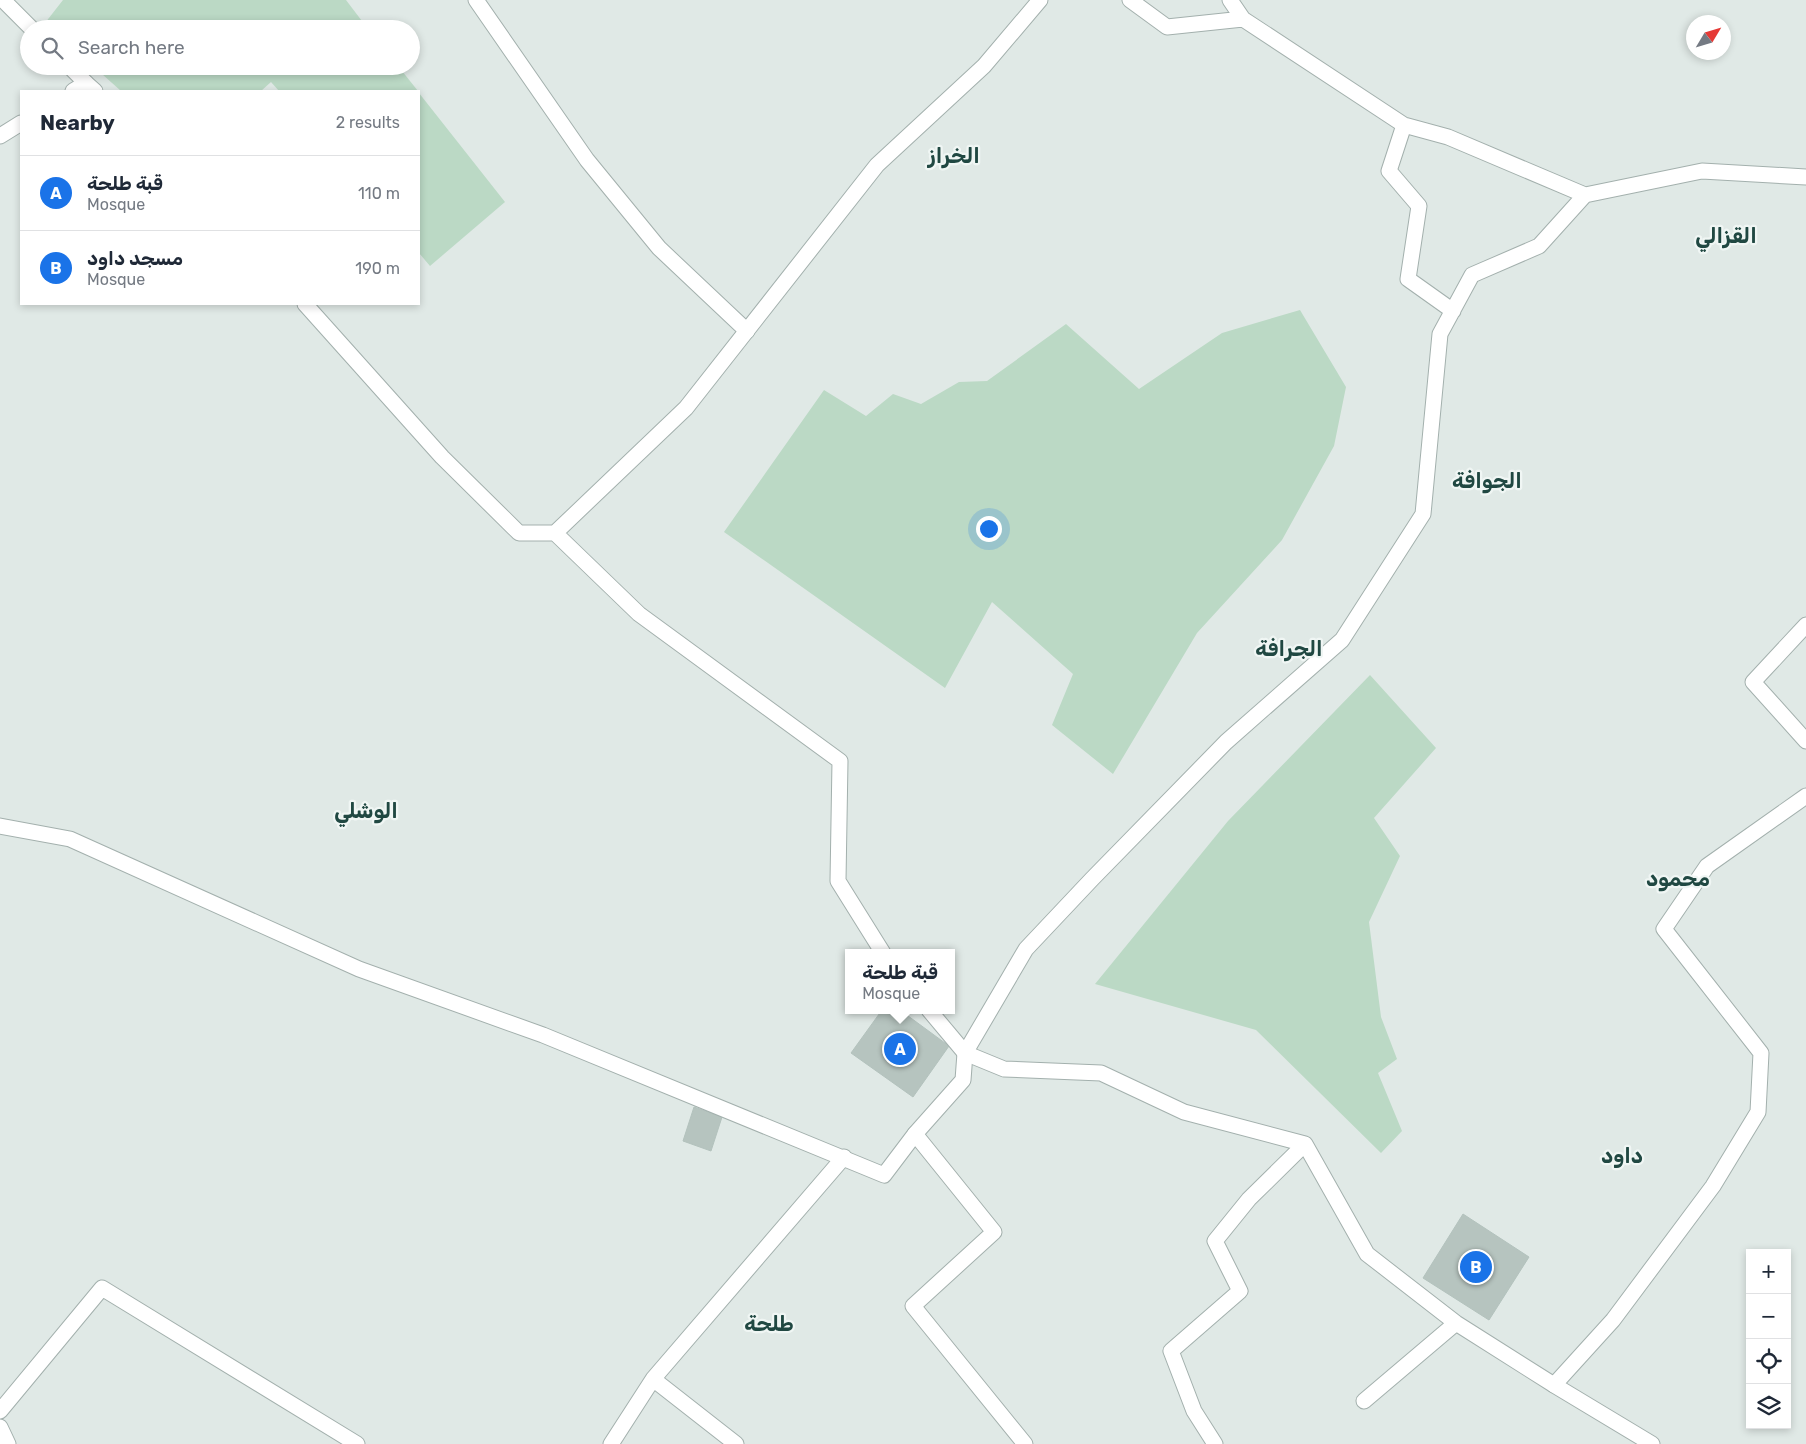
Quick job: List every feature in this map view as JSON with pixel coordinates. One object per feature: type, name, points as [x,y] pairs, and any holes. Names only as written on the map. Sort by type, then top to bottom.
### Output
[{"type":"street","points":[[3,0],[23,20]]},
{"type":"street","points":[[476,0],[587,160],[659,248],[747,331]]},
{"type":"street","points":[[306,305],[442,457],[520,533],[555,533],[686,408],[877,165],[984,66],[1040,0]]},
{"type":"street","points":[[1130,0],[1167,27],[1243,19]]},
{"type":"street","points":[[1230,0],[1243,19],[1404,125],[1448,137],[1585,195],[1702,171],[1806,177]]},
{"type":"street","points":[[78,75],[90,87]]},
{"type":"street","points":[[77,90],[90,87]]},
{"type":"street","points":[[0,136],[20,124]]},
{"type":"street","points":[[1404,125],[1389,171],[1420,206],[1408,279],[1453,311]]},
{"type":"street","points":[[0,826],[70,839],[359,969],[543,1035],[884,1175],[915,1134],[962,1080],[965,1053],[1026,949],[1226,742],[1342,640],[1423,514],[1440,334],[1472,275],[1539,246],[1585,195]]},
{"type":"street","points":[[555,533],[638,614],[840,761],[838,881],[880,949]]},
{"type":"street","points":[[1806,625],[1753,682],[1806,742]]},
{"type":"street","points":[[1554,1385],[1613,1320],[1713,1186],[1758,1112],[1761,1053],[1664,930],[1707,866],[1806,796]]},
{"type":"street","points":[[932,1014],[965,1053],[1004,1069],[1101,1073],[1184,1112],[1306,1144],[1367,1254],[1456,1323],[1647,1443]]},
{"type":"street","points":[[915,1134],[994,1232],[913,1306],[1025,1444]]},
{"type":"street","points":[[1215,1444],[1194,1411],[1171,1351],[1240,1291],[1215,1241],[1249,1199],[1306,1144]]},
{"type":"street","points":[[611,1444],[653,1378],[844,1157]]},
{"type":"street","points":[[0,1411],[102,1288],[356,1444]]},
{"type":"street","points":[[1364,1401],[1456,1323]]},
{"type":"street","points":[[653,1378],[736,1444]]},
{"type":"street","points":[[0,1427],[8,1444]]},
{"type":"green space","points":[[63,0],[346,0],[361,20],[47,20]]},
{"type":"green space","points":[[103,75],[405,75],[417,90],[278,90],[271,82],[262,90],[120,90]]},
{"type":"green space","points":[[420,94],[505,202],[430,266],[420,254]]},
{"type":"green space","points":[[1300,310],[1346,387],[1334,446],[1282,540],[1197,633],[1113,774],[1052,725],[1073,674],[992,602],[945,688],[724,532],[824,390],[866,416],[893,394],[921,404],[959,382],[987,381],[1066,324],[1139,389],[1222,333]]},
{"type":"green space","points":[[1370,675],[1436,748],[1374,818],[1400,856],[1369,922],[1381,1017],[1397,1059],[1378,1073],[1402,1131],[1381,1153],[1256,1030],[1095,984],[1228,821]]},
{"type":"building","points":[[879,1014],[905,1014],[949,1046],[913,1097],[851,1053]]},
{"type":"building","points":[[694,1107],[722,1117],[711,1151],[683,1141]]},
{"type":"building","points":[[1463,1214],[1529,1257],[1489,1320],[1423,1278]]},
{"type":"place","name":"قبة طلحة","points":[[900,1049]]},
{"type":"place","name":"مسجد داود","points":[[1476,1267]]},
{"type":"district","name":"الخراز","points":[[954,155]]},
{"type":"district","name":"القزالي","points":[[1726,235]]},
{"type":"district","name":"الجوافة","points":[[1487,480]]},
{"type":"district","name":"الجرافة","points":[[1289,648]]},
{"type":"district","name":"الوشلي","points":[[366,810]]},
{"type":"district","name":"محمود","points":[[1678,878]]},
{"type":"district","name":"داود","points":[[1622,1155]]},
{"type":"district","name":"طلحة","points":[[769,1323]]}]
